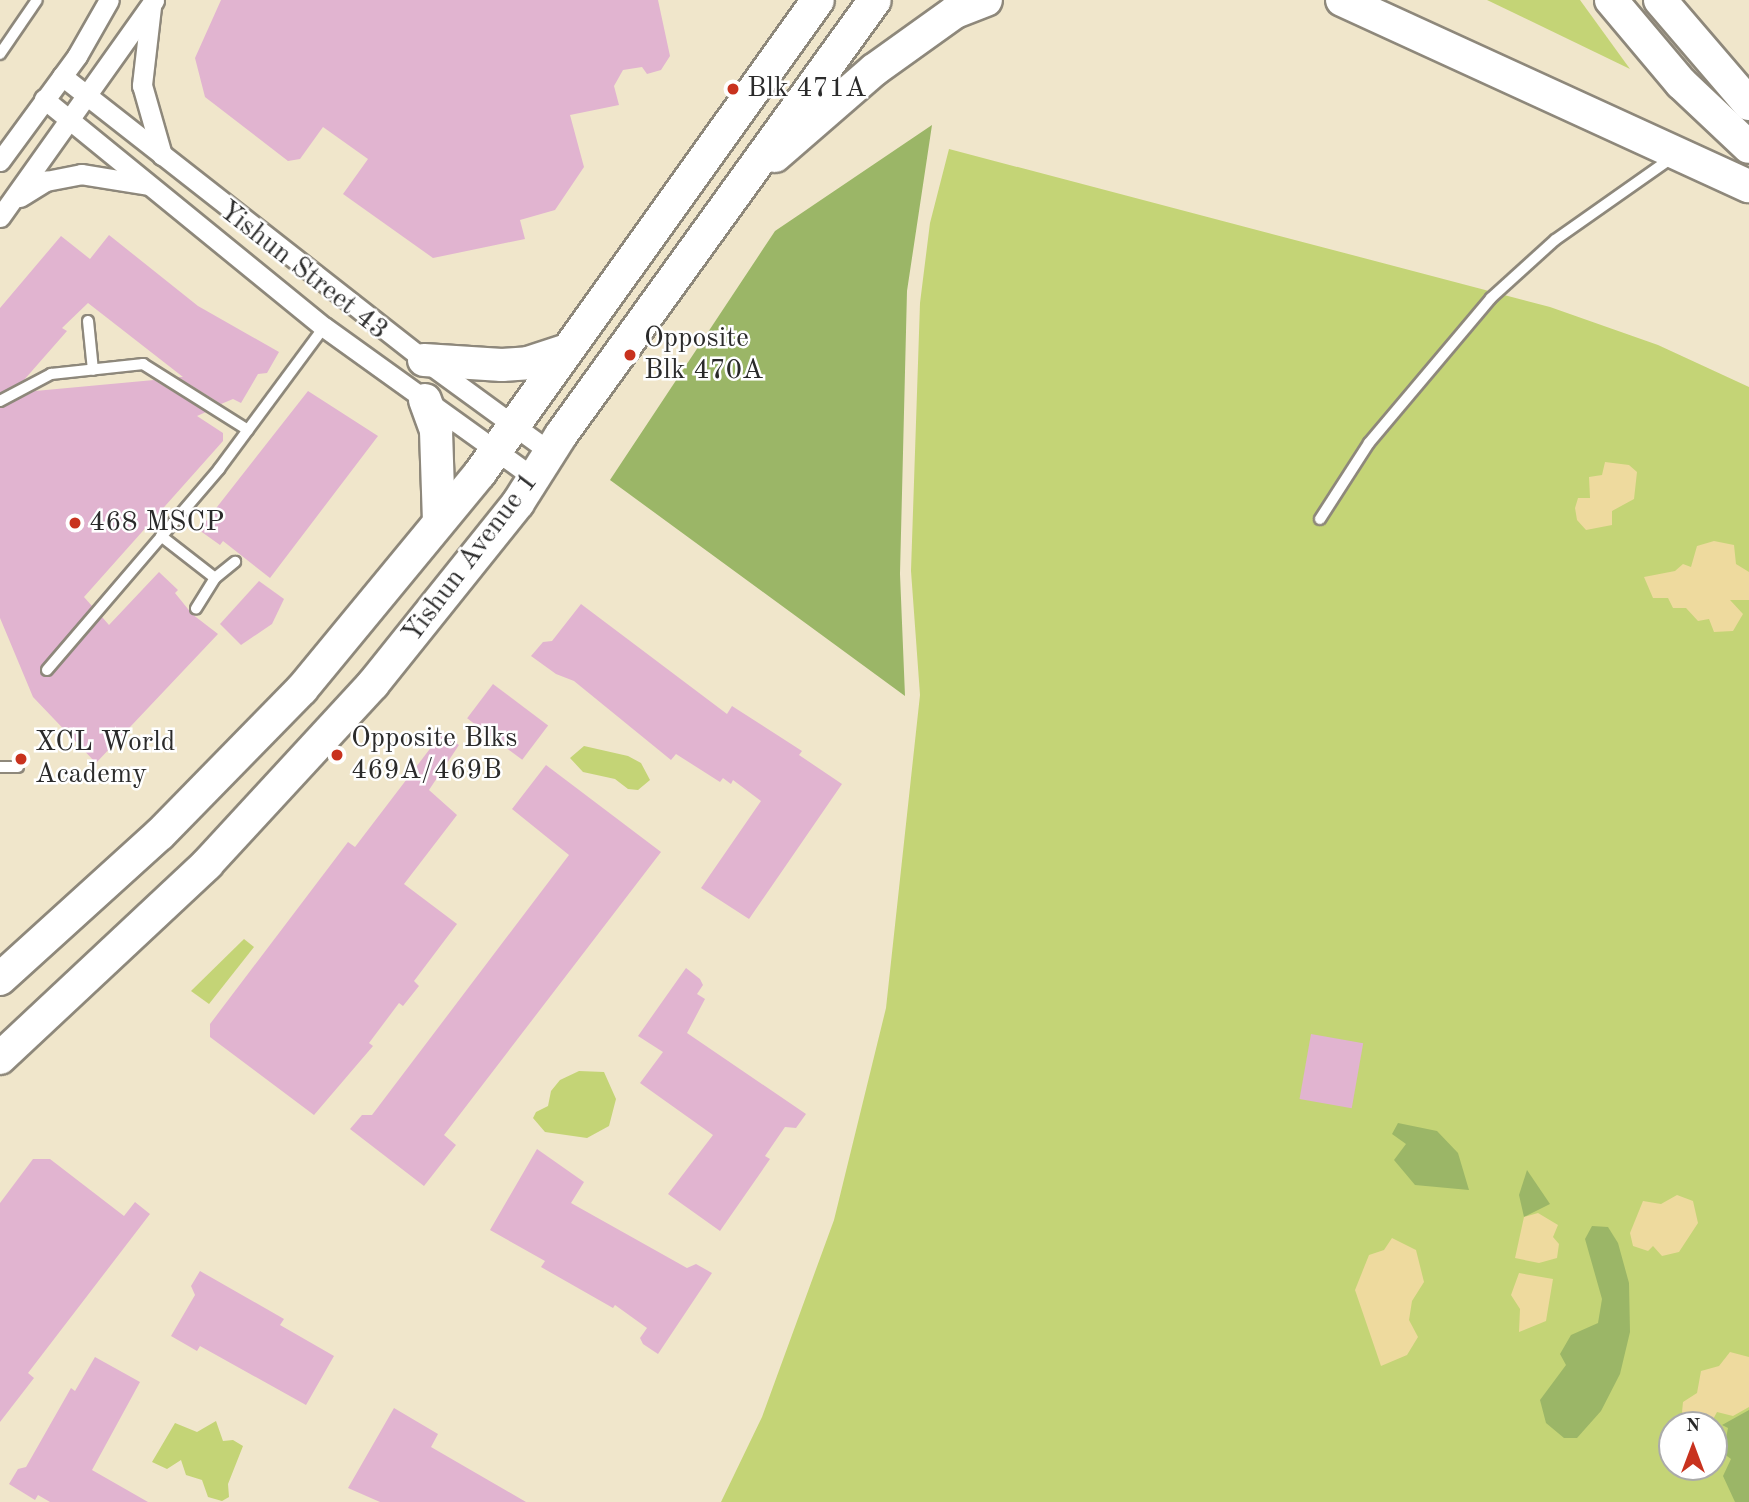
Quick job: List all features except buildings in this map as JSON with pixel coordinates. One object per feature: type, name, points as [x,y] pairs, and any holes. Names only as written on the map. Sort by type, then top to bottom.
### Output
[{"type":"main road","name":"Yishun Avenue 1","points":[[0,979],[160,834],[302,689],[504,439],[818,0]]},
{"type":"main road","name":"Yishun Avenue 1","points":[[0,1058],[207,864],[373,684],[542,465],[875,0]]},
{"type":"main road","points":[[746,179],[874,70],[955,12],[986,0]]},
{"type":"main road","points":[[1342,0],[1749,186]]},
{"type":"main road","points":[[1611,0],[1689,91],[1749,147]]},
{"type":"main road","points":[[1660,0],[1749,104]]},
{"type":"main road","points":[[424,360],[502,365],[528,363],[567,350]]},
{"type":"main road","points":[[425,400],[436,431],[439,520]]},
{"type":"street","points":[[0,161],[62,76],[109,0]]},
{"type":"street","points":[[6,209],[153,3]]},
{"type":"street","points":[[153,3],[142,85],[162,155]]},
{"type":"street","name":"Yishun Street 43","points":[[62,76],[424,360],[504,439],[542,465]]},
{"type":"street","name":"Yishun Street 43","points":[[44,99],[324,327],[425,400],[504,439],[542,465]]},
{"type":"street","points":[[6,209],[46,181],[81,174],[149,185]]},
{"type":"lane","points":[[0,54],[37,0]]},
{"type":"lane","points":[[1320,519],[1369,443],[1491,298],[1555,240],[1653,167],[1680,153]]},
{"type":"lane","points":[[88,321],[93,370]]},
{"type":"lane","points":[[47,670],[248,430],[324,327]]},
{"type":"lane","points":[[0,401],[51,374],[143,364],[248,430]]},
{"type":"lane","points":[[161,536],[215,578]]},
{"type":"lane","points":[[196,608],[215,578],[235,562]]},
{"type":"lane","points":[[0,767],[18,768]]},
{"type":"green space","points":[[1487,0],[1580,0],[1630,69]]},
{"type":"green space","points":[[932,125],[907,291],[900,574],[905,696],[610,480],[775,231]]},
{"type":"green space","points":[[949,149],[1550,307],[1658,345],[1749,387],[1749,1487],[1742,1502],[721,1502],[762,1417],[834,1220],[886,1008],[920,695],[911,571],[920,303],[930,223]]},
{"type":"green space","points":[[584,746],[628,756],[641,763],[650,780],[638,790],[628,789],[615,779],[583,772],[570,758]]},
{"type":"green space","points":[[244,939],[254,947],[209,1004],[191,991]]},
{"type":"green space","points":[[579,1071],[604,1072],[616,1099],[609,1126],[587,1138],[545,1132],[533,1118],[536,1112],[548,1106],[551,1091],[560,1080]]},
{"type":"green space","points":[[1398,1123],[1437,1131],[1458,1153],[1469,1190],[1415,1185],[1394,1160],[1406,1144],[1392,1134]]},
{"type":"green space","points":[[1527,1170],[1550,1204],[1524,1217],[1519,1195]]},
{"type":"green space","points":[[1592,1226],[1608,1227],[1618,1243],[1629,1283],[1630,1332],[1620,1374],[1601,1411],[1577,1438],[1564,1438],[1546,1423],[1540,1400],[1566,1365],[1560,1354],[1571,1335],[1598,1323],[1602,1299],[1585,1239]]},
{"type":"green space","points":[[1749,1410],[1749,1502],[1735,1502],[1725,1481],[1728,1481],[1728,1465],[1731,1459],[1728,1457],[1728,1422]]},
{"type":"green space","points":[[216,1421],[223,1441],[233,1440],[243,1446],[228,1484],[229,1497],[222,1501],[208,1497],[202,1480],[186,1475],[181,1460],[167,1469],[152,1462],[175,1423],[197,1432]]},
{"type":"sand","points":[[1605,462],[1629,465],[1637,472],[1634,499],[1612,511],[1612,525],[1586,530],[1577,520],[1575,508],[1578,498],[1590,498],[1589,477],[1602,475]]},
{"type":"sand","points":[[1714,541],[1734,545],[1736,564],[1749,572],[1749,600],[1730,600],[1743,614],[1733,631],[1714,632],[1709,619],[1698,621],[1686,608],[1673,608],[1668,598],[1653,598],[1644,577],[1675,571],[1683,564],[1691,567],[1697,546]]},
{"type":"sand","points":[[1677,1195],[1693,1201],[1698,1223],[1679,1252],[1662,1256],[1653,1246],[1648,1251],[1633,1246],[1630,1233],[1643,1201],[1661,1204]]},
{"type":"sand","points":[[1538,1213],[1558,1225],[1553,1237],[1559,1244],[1557,1258],[1539,1263],[1515,1258],[1524,1217]]},
{"type":"sand","points":[[1392,1238],[1416,1250],[1424,1282],[1412,1301],[1409,1320],[1418,1337],[1407,1355],[1381,1366],[1355,1290],[1369,1255],[1384,1250]]},
{"type":"sand","points":[[1519,1273],[1553,1279],[1546,1321],[1519,1332],[1520,1309],[1511,1295]]},
{"type":"sand","points":[[1730,1352],[1749,1357],[1749,1407],[1733,1416],[1728,1415],[1728,1411],[1682,1411],[1683,1402],[1697,1393],[1701,1371],[1719,1366]]},
{"type":"place","name":"Blk 471A","points":[[733,89]]},
{"type":"place","name":"Opposite Blk 470A","points":[[630,355]]},
{"type":"place","name":"468 MSCP","points":[[75,523]]},
{"type":"place","name":"Opposite Blks 469A/469B","points":[[337,755]]},
{"type":"place","name":"XCL World Academy","points":[[21,759]]}]
